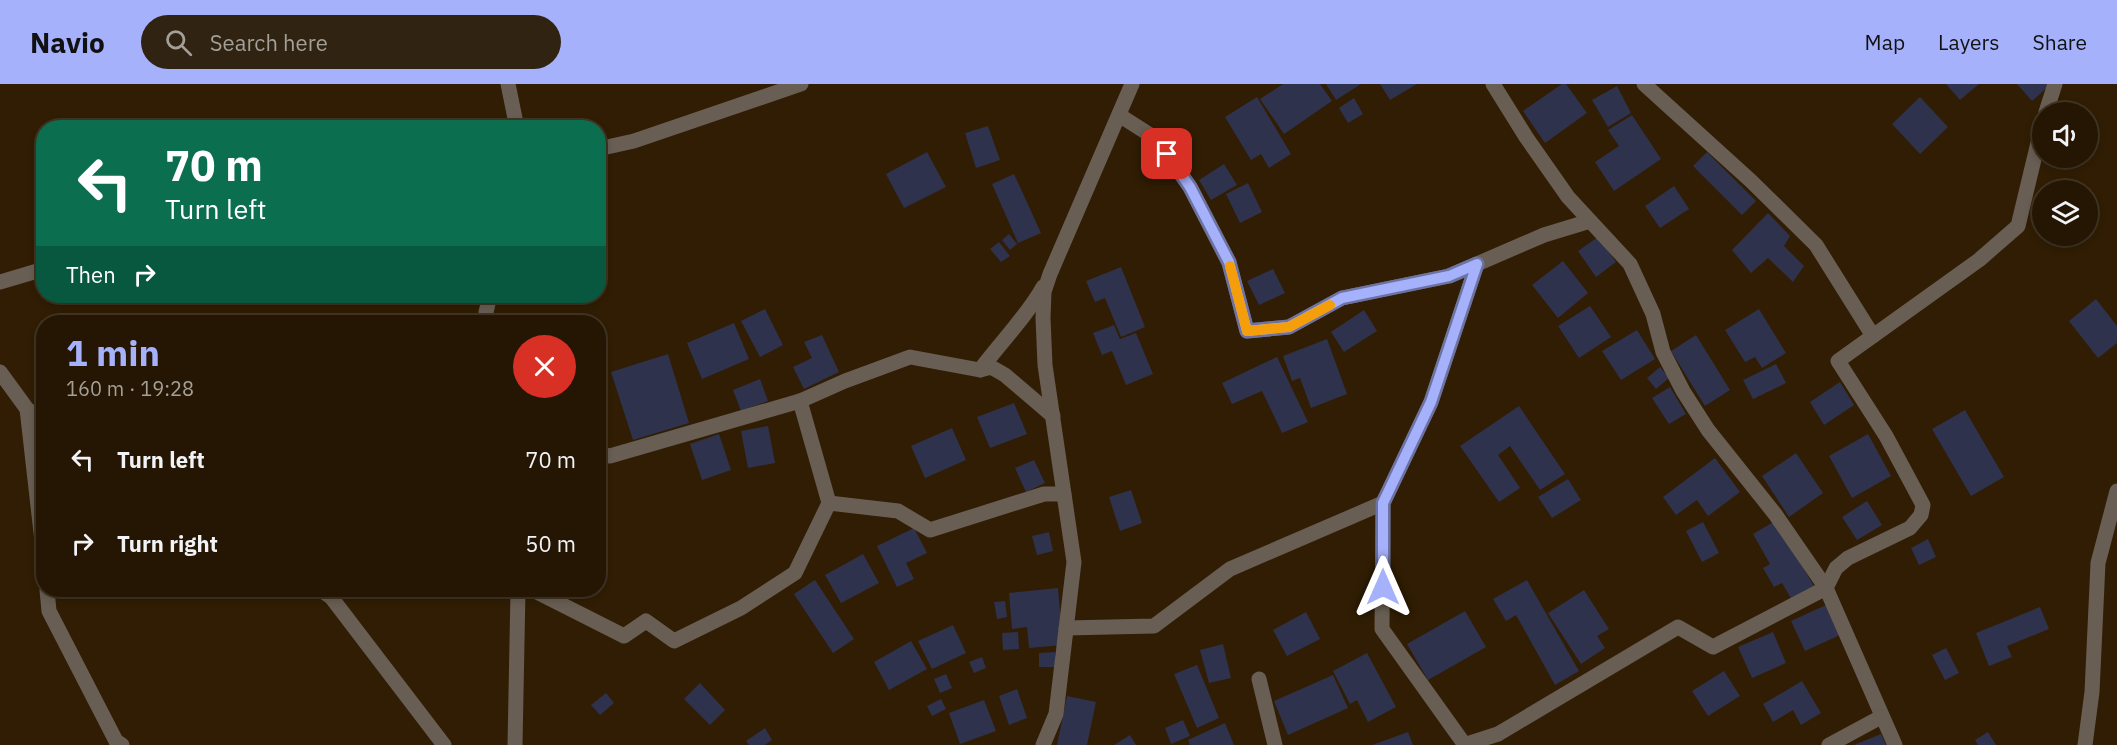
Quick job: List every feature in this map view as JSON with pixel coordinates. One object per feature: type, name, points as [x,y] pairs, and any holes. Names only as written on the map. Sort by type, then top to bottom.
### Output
[{"type":"street","points":[[508,84],[515,120]]},
{"type":"street","points":[[606,146],[634,141],[801,84]]},
{"type":"street","points":[[1043,745],[1056,714],[1074,562],[1045,365],[1044,292],[1132,84]]},
{"type":"street","points":[[1493,84],[1526,137],[1562,188],[1630,264],[1653,314],[1663,352],[1683,392],[1702,421],[1775,514],[1826,588],[1894,745]]},
{"type":"street","points":[[1644,84],[1751,181],[1815,246],[1873,336]]},
{"type":"street","points":[[2049,102],[2055,84]]},
{"type":"street","points":[[1119,115],[1155,138],[1190,187],[1229,262],[1247,331],[1289,327],[1342,298],[1449,276],[1544,235],[1590,221]]},
{"type":"street","points":[[1477,264],[1431,402],[1383,503],[1382,629],[1465,745],[1503,740],[1678,627],[1713,647],[1826,588],[1836,568],[1848,558],[1910,528],[1921,515],[1923,505],[1886,436],[1838,361],[1979,260],[2018,226],[2032,168]]},
{"type":"street","points":[[0,282],[36,271]]},
{"type":"street","points":[[980,370],[1032,306],[1050,274]]},
{"type":"street","points":[[606,455],[800,401],[845,381],[910,357],[980,370],[992,368],[1005,375],[1053,416]]},
{"type":"street","points":[[0,372],[27,410],[36,415]]},
{"type":"street","points":[[547,597],[624,636],[646,621],[674,640],[741,608],[795,573],[829,503],[800,401]]},
{"type":"street","points":[[27,410],[36,489]]},
{"type":"street","points":[[2085,745],[2092,692],[2098,563],[2117,491]]},
{"type":"street","points":[[829,503],[898,511],[930,530],[1044,494],[1064,494]]},
{"type":"street","points":[[1066,628],[1154,626],[1230,569],[1383,503]]},
{"type":"street","points":[[48,597],[49,610],[116,741],[122,745]]},
{"type":"street","points":[[331,597],[444,745]]},
{"type":"street","points":[[515,745],[518,597]]},
{"type":"street","points":[[1259,679],[1275,745]]},
{"type":"street","points":[[1830,745],[1881,717]]},
{"type":"building","points":[[1283,84],[1320,84],[1332,101],[1284,134],[1260,99]]},
{"type":"building","points":[[1326,84],[1361,84],[1336,100]]},
{"type":"building","points":[[1380,84],[1417,84],[1390,100]]},
{"type":"building","points":[[1562,84],[1566,84],[1587,113],[1545,143],[1523,111]]},
{"type":"building","points":[[1946,84],[1979,84],[1960,100]]},
{"type":"building","points":[[2017,84],[2051,84],[2032,101]]},
{"type":"building","points":[[1617,86],[1631,113],[1608,127],[1592,100]]},
{"type":"building","points":[[1257,97],[1291,154],[1269,168],[1261,154],[1251,160],[1225,117]]},
{"type":"building","points":[[1920,97],[1948,127],[1920,154],[1892,124]]},
{"type":"building","points":[[1354,98],[1363,114],[1348,123],[1339,108]]},
{"type":"building","points":[[1632,115],[1661,159],[1614,191],[1595,162],[1619,146],[1608,130]]},
{"type":"building","points":[[988,126],[1000,160],[976,168],[965,133]]},
{"type":"building","points":[[927,152],[946,187],[904,208],[886,174]]},
{"type":"building","points":[[1707,152],[1756,201],[1742,215],[1693,166]]},
{"type":"building","points":[[1224,164],[1237,185],[1211,200],[1199,180]]},
{"type":"building","points":[[1014,174],[1041,233],[1018,243],[992,184]]},
{"type":"building","points":[[1248,183],[1262,212],[1240,223],[1226,194]]},
{"type":"building","points":[[1674,186],[1689,209],[1660,228],[1645,206]]},
{"type":"building","points":[[1768,213],[1790,236],[1784,246],[1804,266],[1793,282],[1768,258],[1751,273],[1732,250]]},
{"type":"building","points":[[1009,234],[1017,244],[1010,250],[1002,240]]},
{"type":"building","points":[[1598,237],[1616,262],[1596,277],[1578,251]]},
{"type":"building","points":[[999,242],[1010,256],[1001,262],[990,249]]},
{"type":"building","points":[[1563,261],[1588,293],[1558,318],[1532,285]]},
{"type":"building","points":[[1121,267],[1145,327],[1121,337],[1105,298],[1095,302],[1086,281]]},
{"type":"building","points":[[1273,269],[1285,293],[1259,305],[1247,281]]},
{"type":"building","points":[[2096,299],[2117,326],[2117,343],[2098,358],[2069,321]]},
{"type":"building","points":[[1590,306],[1611,337],[1579,358],[1558,326]]},
{"type":"building","points":[[765,309],[783,345],[760,357],[741,321]]},
{"type":"building","points":[[1759,309],[1786,353],[1762,368],[1755,357],[1745,362],[1725,330]]},
{"type":"building","points":[[1364,310],[1377,331],[1344,352],[1331,332]]},
{"type":"building","points":[[734,323],[749,359],[702,379],[687,343]]},
{"type":"building","points":[[1114,325],[1120,339],[1136,333],[1153,374],[1126,385],[1112,351],[1102,355],[1093,333]]},
{"type":"building","points":[[1637,330],[1655,359],[1621,380],[1602,351]]},
{"type":"building","points":[[822,335],[839,372],[804,389],[793,367],[812,358],[804,342]]},
{"type":"building","points":[[1696,335],[1730,390],[1705,406],[1671,351]]},
{"type":"building","points":[[1327,339],[1347,394],[1311,408],[1300,378],[1292,381],[1283,356]]},
{"type":"building","points":[[668,354],[689,423],[633,440],[611,372]]},
{"type":"building","points":[[1277,357],[1308,422],[1282,433],[1262,391],[1232,404],[1222,383]]},
{"type":"building","points":[[1776,364],[1786,383],[1753,399],[1743,380]]},
{"type":"building","points":[[1660,367],[1669,378],[1656,389],[1647,378]]},
{"type":"building","points":[[760,379],[768,401],[741,411],[733,390]]},
{"type":"building","points":[[1840,382],[1854,405],[1824,425],[1810,402]]},
{"type":"building","points":[[1670,387],[1686,414],[1669,424],[1652,398]]},
{"type":"building","points":[[1014,403],[1027,434],[990,448],[977,417]]},
{"type":"building","points":[[1519,406],[1565,474],[1540,490],[1510,446],[1498,455],[1520,488],[1499,502],[1460,446]]},
{"type":"building","points":[[1965,410],[2004,477],[1971,496],[1932,429]]},
{"type":"building","points":[[768,426],[775,463],[748,468],[741,431]]},
{"type":"building","points":[[952,428],[966,460],[925,478],[911,446]]},
{"type":"building","points":[[719,434],[731,470],[702,480],[690,444]]},
{"type":"building","points":[[1868,434],[1891,476],[1852,498],[1829,456]]},
{"type":"building","points":[[1796,453],[1823,493],[1789,517],[1762,476]]},
{"type":"building","points":[[1715,458],[1740,492],[1708,516],[1697,500],[1676,515],[1663,497]]},
{"type":"building","points":[[1034,460],[1045,483],[1026,492],[1015,468]]},
{"type":"building","points":[[1568,479],[1581,500],[1552,518],[1538,497]]},
{"type":"building","points":[[1131,490],[1142,523],[1120,531],[1109,497]]},
{"type":"building","points":[[1867,501],[1882,525],[1857,540],[1842,517]]},
{"type":"building","points":[[1775,521],[1814,586],[1792,600],[1782,583],[1774,587],[1763,568],[1770,564],[1753,534]]},
{"type":"building","points":[[1703,522],[1719,553],[1702,562],[1686,531]]},
{"type":"building","points":[[914,528],[927,553],[906,563],[914,579],[897,587],[877,546]]},
{"type":"building","points":[[1049,532],[1053,551],[1037,555],[1032,536]]},
{"type":"building","points":[[1928,539],[1936,557],[1919,565],[1911,548]]},
{"type":"building","points":[[863,554],[879,583],[841,603],[825,575]]},
{"type":"building","points":[[815,580],[854,639],[833,653],[794,594]]},
{"type":"building","points":[[1527,580],[1579,671],[1555,685],[1516,615],[1506,621],[1493,599]]},
{"type":"building","points":[[1058,588],[1063,645],[1029,648],[1027,627],[1012,629],[1009,593]]},
{"type":"building","points":[[1584,590],[1609,629],[1597,636],[1605,648],[1581,664],[1548,613]]},
{"type":"building","points":[[1005,601],[1007,617],[997,619],[994,602]]},
{"type":"building","points":[[1826,605],[1840,635],[1805,651],[1791,621]]},
{"type":"building","points":[[2040,607],[2049,629],[2007,646],[2012,657],[1989,666],[1976,633]]},
{"type":"building","points":[[1465,611],[1486,647],[1428,680],[1407,644]]},
{"type":"building","points":[[1306,612],[1320,639],[1287,656],[1273,630]]},
{"type":"building","points":[[953,625],[966,653],[932,669],[918,641]]},
{"type":"building","points":[[1018,632],[1019,649],[1003,650],[1002,633]]},
{"type":"building","points":[[1773,632],[1786,663],[1752,678],[1738,647]]},
{"type":"building","points":[[911,641],[927,669],[889,690],[874,662]]},
{"type":"building","points":[[1223,644],[1231,678],[1209,683],[1200,650]]},
{"type":"building","points":[[1946,648],[1959,673],[1945,680],[1932,655]]},
{"type":"building","points":[[1055,652],[1056,667],[1039,667],[1039,653]]},
{"type":"building","points":[[1367,653],[1396,707],[1368,722],[1357,700],[1350,704],[1333,671]]},
{"type":"building","points":[[982,657],[986,668],[974,673],[969,662]]},
{"type":"building","points":[[1197,665],[1219,718],[1197,728],[1174,674]]},
{"type":"building","points":[[1724,671],[1740,696],[1708,716],[1692,691]]},
{"type":"building","points":[[946,674],[952,688],[940,693],[934,679]]},
{"type":"building","points":[[1333,675],[1348,708],[1288,735],[1274,701]]},
{"type":"building","points":[[1802,681],[1821,713],[1801,725],[1793,710],[1773,722],[1763,704]]},
{"type":"building","points":[[700,683],[725,710],[710,725],[684,699]]},
{"type":"building","points":[[1017,689],[1027,718],[1009,725],[999,696]]},
{"type":"building","points":[[606,693],[614,703],[600,715],[591,705]]},
{"type":"building","points":[[1067,696],[1096,702],[1087,745],[1057,745]]},
{"type":"building","points":[[941,699],[946,709],[932,716],[927,706]]},
{"type":"building","points":[[984,700],[996,731],[960,744],[949,713]]},
{"type":"building","points":[[1183,720],[1190,736],[1171,744],[1165,728]]},
{"type":"building","points":[[1225,723],[1234,745],[1190,745],[1188,740]]},
{"type":"building","points":[[765,728],[772,740],[765,745],[749,745],[746,741]]},
{"type":"building","points":[[1408,732],[1413,745],[1372,745]]},
{"type":"building","points":[[1988,732],[1996,745],[1978,745],[1975,740]]},
{"type":"building","points":[[1881,734],[1886,745],[1854,745]]},
{"type":"building","points":[[1130,735],[1136,745],[1114,745]]},
{"type":"slow traffic","points":[[1230,266],[1247,331],[1289,327],[1330,305]]},
{"type":"route","points":[[1167,154],[1190,187],[1229,262],[1247,331],[1289,327],[1342,298],[1449,276],[1477,264],[1431,402],[1383,503],[1383,587]]}]
